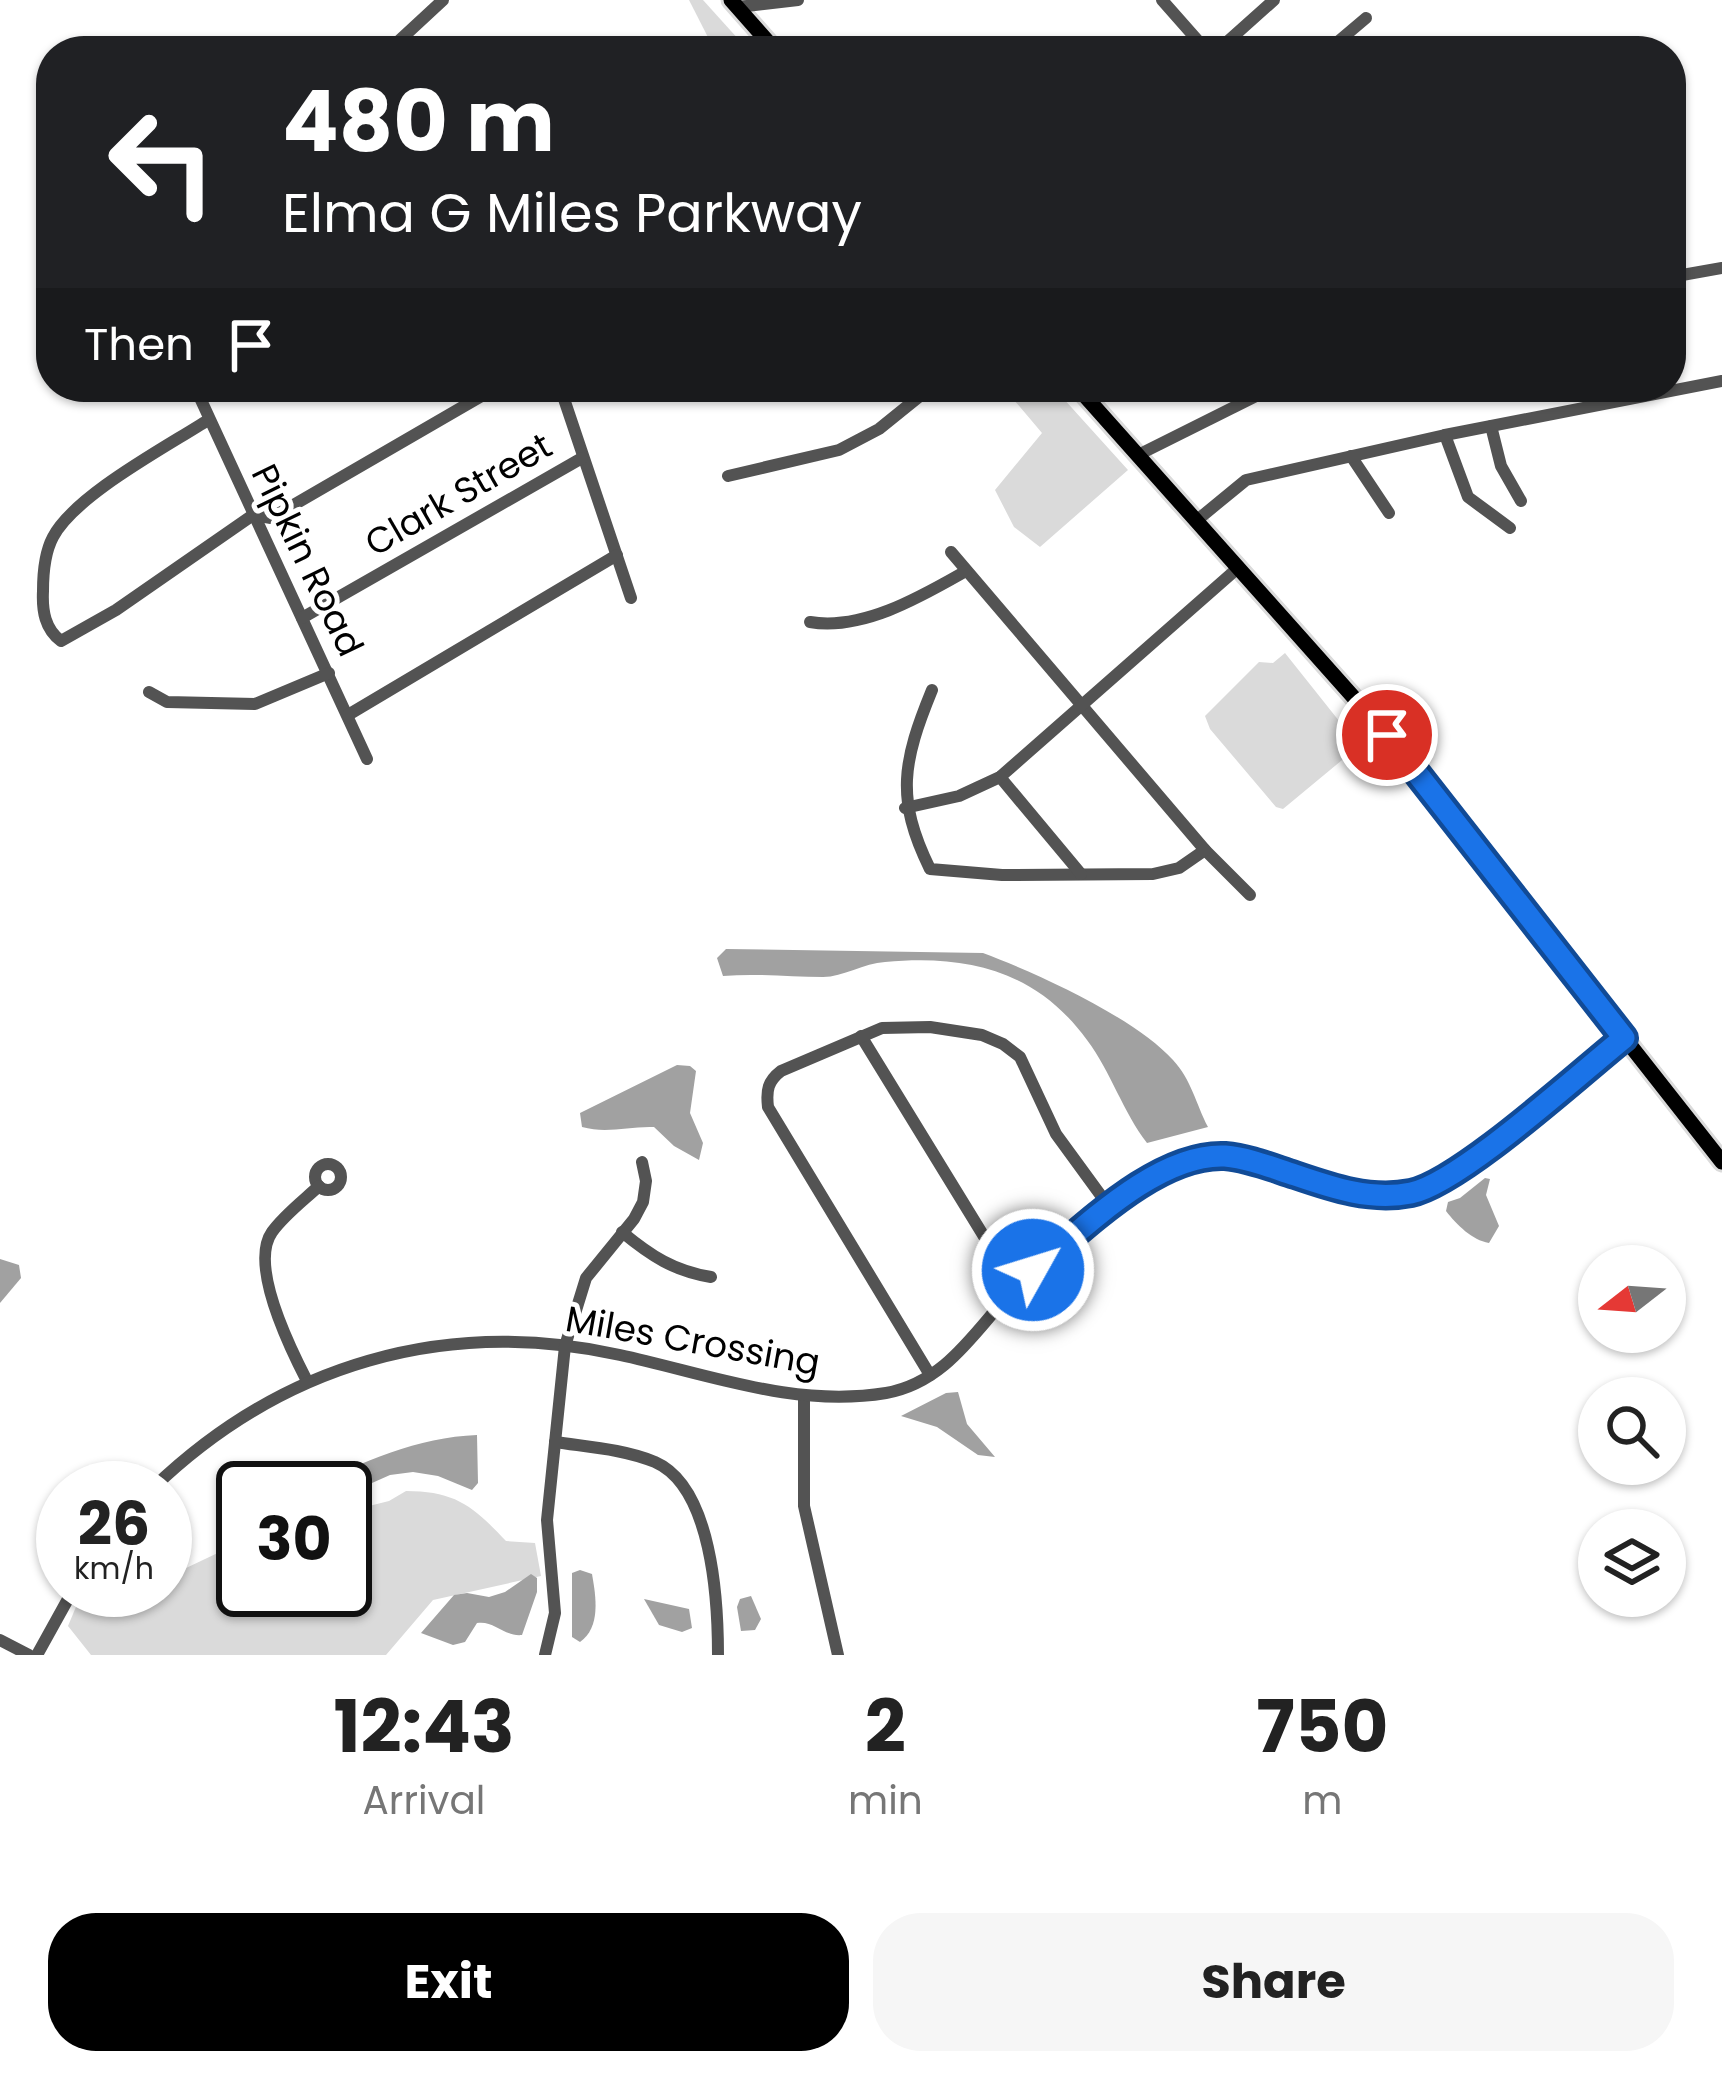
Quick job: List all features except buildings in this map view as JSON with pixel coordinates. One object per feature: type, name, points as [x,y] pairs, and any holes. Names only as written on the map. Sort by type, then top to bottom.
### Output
[{"type":"main road","points":[[734,4],[763,36]]},
{"type":"main road","points":[[1091,402],[1432,790],[1722,1162]]},
{"type":"street","points":[[404,36],[443,0]]},
{"type":"street","points":[[734,4],[798,0]]},
{"type":"street","points":[[1162,0],[1194,36]]},
{"type":"street","points":[[1234,36],[1274,0]]},
{"type":"street","points":[[1345,36],[1366,18]]},
{"type":"street","points":[[1686,274],[1722,268]]},
{"type":"street","points":[[1686,388],[1722,381]]},
{"type":"street","name":"Pipkin Road","points":[[201,402],[367,759]]},
{"type":"street","points":[[208,420],[92,496],[54,535],[42,593],[49,629],[61,641],[253,515],[271,518],[470,402]]},
{"type":"street","points":[[565,402],[631,598]]},
{"type":"street","points":[[728,476],[839,450],[879,429],[912,402]]},
{"type":"street","points":[[1140,454],[1244,402]]},
{"type":"street","points":[[1196,521],[1246,480],[1614,402]]},
{"type":"street","points":[[1491,426],[1501,466],[1521,501]]},
{"type":"street","points":[[1444,435],[1468,497],[1510,528]]},
{"type":"street","points":[[1351,456],[1389,513]]},
{"type":"street","name":"Clark Street","points":[[302,618],[582,458]]},
{"type":"street","points":[[951,552],[1205,850],[1250,895]]},
{"type":"street","points":[[348,715],[616,555]]},
{"type":"street","points":[[905,808],[959,796],[1000,777],[1239,567]]},
{"type":"street","points":[[810,622],[830,626],[912,601],[967,571]]},
{"type":"street","points":[[149,692],[167,702],[255,704],[329,673]]},
{"type":"street","points":[[932,690],[909,753],[905,808],[930,869],[982,874],[1167,873],[1205,850]]},
{"type":"street","points":[[1000,777],[1081,874]]},
{"type":"street","points":[[930,1375],[768,1107],[771,1079],[882,1028],[963,1030],[1003,1044],[1020,1058],[1056,1133],[1110,1208]]},
{"type":"street","points":[[861,1036],[1016,1287]]},
{"type":"street","name":"Miles Crossing","points":[[181,1461],[248,1412],[307,1382],[369,1361],[452,1344],[500,1341],[566,1346],[804,1396],[886,1393],[953,1360],[1016,1287],[1110,1208],[1172,1166],[1221,1156],[1358,1194],[1385,1196],[1429,1188],[1624,1038]]},
{"type":"street","points":[[545,1655],[555,1613],[556,1586],[547,1537],[566,1346],[586,1278],[643,1202],[642,1162]]},
{"type":"street","points":[[307,1382],[280,1320],[262,1258],[271,1233],[319,1186]]},
{"type":"street","points":[[622,1232],[662,1263],[711,1277]]},
{"type":"street","points":[[804,1396],[804,1506],[838,1655]]},
{"type":"street","points":[[555,1442],[654,1462],[689,1491],[699,1510],[718,1655]]},
{"type":"street","points":[[0,1640],[33,1655],[56,1617]]},
{"type":"shaded area","points":[[689,0],[703,0],[735,36],[707,36]]},
{"type":"shaded area","points":[[1016,402],[1067,402],[1128,470],[1040,547],[1014,527],[995,490],[1042,433]]},
{"type":"shaded area","points":[[1285,653],[1359,746],[1283,809],[1276,807],[1210,729],[1205,716],[1259,662],[1273,663]]},
{"type":"shaded area","points":[[726,949],[983,953],[1084,998],[1156,1044],[1184,1075],[1208,1127],[1147,1143],[1095,1052],[1067,1017],[1023,983],[998,972],[915,960],[877,963],[831,976],[723,976],[717,958]]},
{"type":"shaded area","points":[[677,1065],[696,1071],[690,1113],[703,1143],[699,1160],[654,1127],[582,1127],[580,1113]]},
{"type":"shaded area","points":[[1490,1179],[1486,1195],[1499,1226],[1489,1243],[1465,1231],[1446,1211],[1448,1202]]},
{"type":"shaded area","points":[[0,1259],[19,1265],[21,1278],[0,1303]]},
{"type":"shaded area","points":[[958,1392],[967,1424],[995,1457],[978,1455],[937,1427],[901,1416],[946,1393]]},
{"type":"shaded area","points":[[477,1435],[478,1483],[472,1490],[413,1472],[372,1483],[372,1461],[368,1461]]},
{"type":"shaded area","points":[[406,1491],[450,1498],[473,1510],[506,1541],[535,1543],[541,1576],[433,1600],[386,1655],[91,1655],[68,1626],[72,1617],[192,1617],[192,1565],[216,1554],[216,1617],[372,1617],[372,1505]]},
{"type":"shaded area","points":[[572,1573],[592,1574],[595,1602],[591,1628],[580,1642],[572,1637]]},
{"type":"shaded area","points":[[531,1574],[537,1578],[537,1592],[522,1635],[477,1623],[465,1642],[453,1645],[421,1633],[454,1595],[489,1597]]},
{"type":"shaded area","points":[[751,1596],[761,1619],[755,1630],[741,1631],[737,1607],[740,1599]]},
{"type":"shaded area","points":[[644,1599],[689,1609],[692,1628],[682,1632],[659,1625]]},
{"type":"route","points":[[1033,1270],[1155,1174],[1190,1161],[1221,1156],[1245,1160],[1358,1194],[1385,1196],[1429,1188],[1624,1038],[1387,735]]}]
